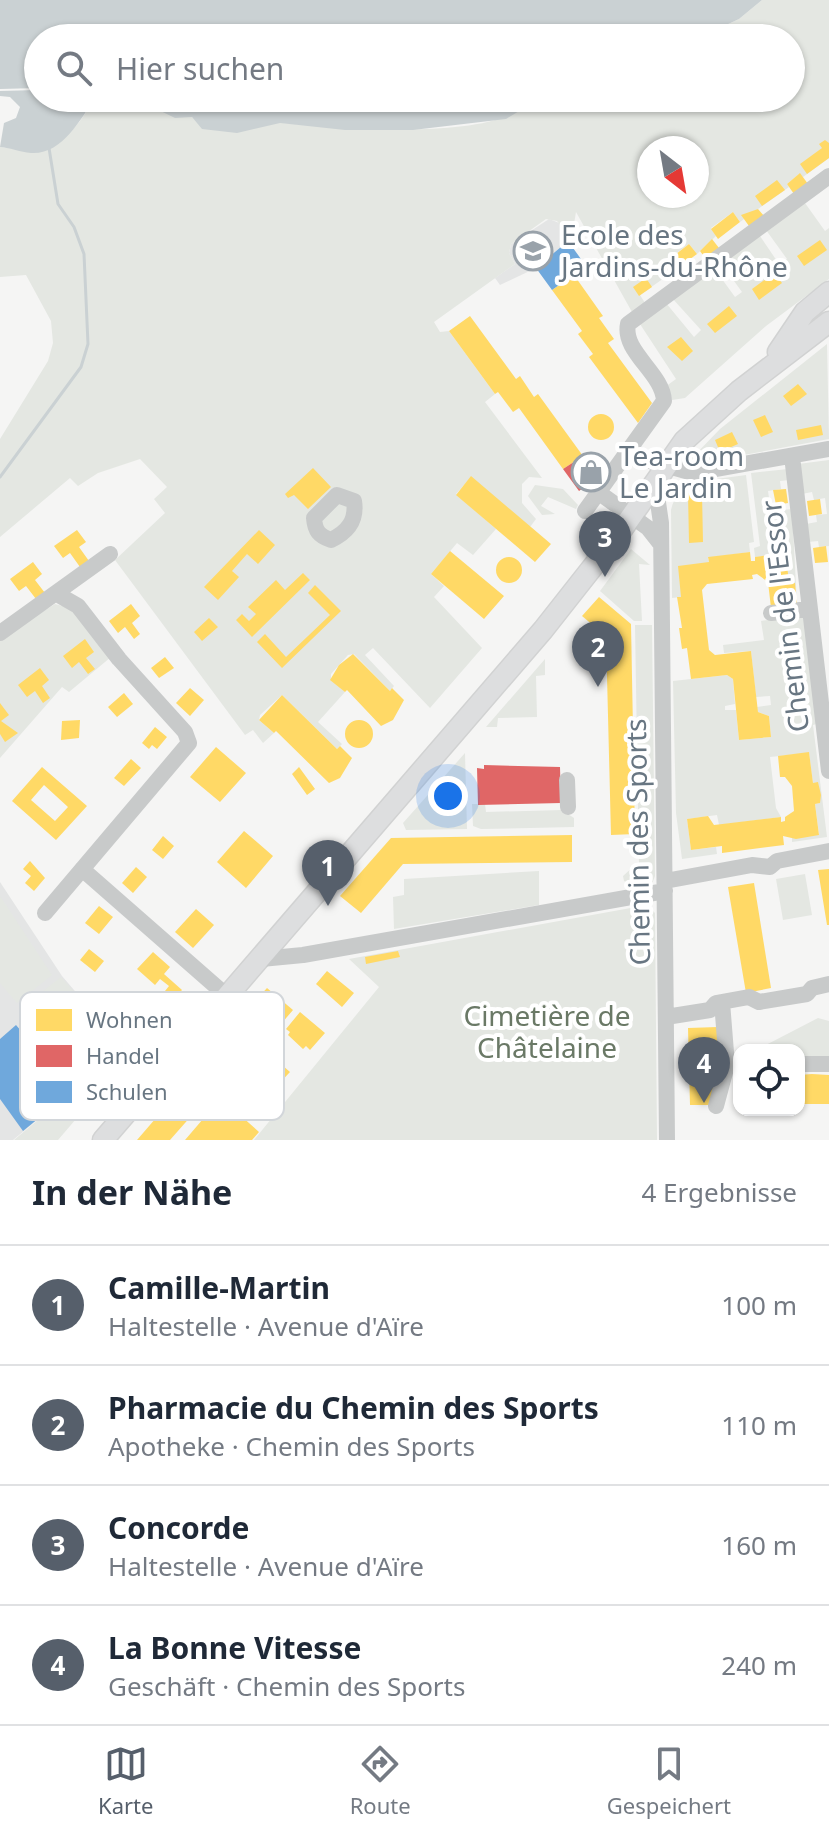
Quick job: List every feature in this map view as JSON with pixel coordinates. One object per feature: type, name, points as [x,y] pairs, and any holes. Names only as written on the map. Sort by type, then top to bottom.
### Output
[{"type":"main road","points":[[757,376],[786,342],[805,312],[829,292]]},
{"type":"main road","points":[[232,992],[534,641],[632,516],[696,427],[757,376],[827,328]]},
{"type":"main road","points":[[103,1140],[120,1120]]},
{"type":"street","points":[[585,511],[659,410],[664,396],[628,337],[628,324],[829,176]]},
{"type":"street","points":[[629,449],[660,474],[693,473],[829,449]]},
{"type":"street","name":"Chemin de l'Essor","points":[[792,456],[829,771]]},
{"type":"street","name":"Chemin des Sports","points":[[660,474],[667,1140]]},
{"type":"street","points":[[598,492],[632,516],[659,542]]},
{"type":"street","points":[[0,633],[110,554]]},
{"type":"street","points":[[45,913],[189,743],[185,732],[119,659],[78,606],[57,594]]},
{"type":"street","points":[[771,613],[810,609]]},
{"type":"street","points":[[567,780],[568,807]]},
{"type":"street","points":[[261,959],[303,955],[665,886],[752,865],[770,867],[777,861],[829,851]]},
{"type":"street","points":[[82,869],[222,992]]},
{"type":"street","points":[[666,1017],[710,1010],[722,1002],[749,997],[759,1002],[807,994],[812,988],[829,984]]},
{"type":"street","points":[[716,1106],[733,1065],[722,1002]]},
{"type":"street","points":[[805,1064],[829,1064]]},
{"type":"shaded area","points":[[0,0],[762,0],[728,24],[24,24],[24,88],[0,89]]},
{"type":"shaded area","points":[[24,90],[24,112],[86,112],[69,134],[52,148],[31,153],[0,147],[4,123],[16,118],[20,107],[10,97],[0,96],[0,91]]},
{"type":"shaded area","points":[[163,112],[518,112],[506,119],[413,130],[345,130],[280,123],[237,133],[202,129],[192,117],[175,118]]},
{"type":"shaded area","name":"Ecole des Jardins-du-Rhône","points":[[549,219],[562,224],[568,241],[536,268],[500,285],[495,278],[515,264],[509,253],[511,244]]},
{"type":"shaded area","points":[[0,882],[76,992],[20,992],[20,1120],[37,1120],[13,1140],[0,1140]]},
{"type":"green space","points":[[762,0],[829,0],[829,158],[803,177],[799,174],[787,184],[789,187],[740,222],[733,212],[711,228],[716,236],[697,254],[689,244],[667,260],[674,271],[640,295],[645,303],[632,312],[576,212],[574,224],[565,231],[557,221],[546,219],[511,244],[509,253],[515,264],[434,322],[440,332],[449,331],[495,394],[485,402],[542,478],[529,477],[522,484],[522,503],[536,519],[530,527],[471,477],[456,494],[496,529],[473,555],[457,543],[431,574],[444,586],[434,597],[482,648],[430,708],[373,648],[365,655],[394,686],[390,691],[354,654],[348,655],[331,674],[331,680],[345,692],[318,722],[342,744],[337,749],[282,695],[260,715],[259,720],[274,733],[263,743],[253,730],[245,735],[115,560],[165,513],[154,499],[167,487],[140,459],[98,473],[78,486],[70,478],[0,537],[0,439],[48,361],[53,343],[51,321],[26,275],[0,277],[0,147],[46,147],[67,135],[87,112],[168,112],[192,117],[202,125],[223,130],[271,123],[376,129],[454,127],[488,122],[515,112],[805,112],[805,24],[728,24]]},
{"type":"green space","points":[[805,203],[825,231],[829,228],[829,279],[766,326],[685,398],[672,400],[665,387],[676,379],[638,321],[666,303],[694,337],[701,330],[672,298],[714,268],[735,297],[742,292],[721,263],[760,236],[779,264],[787,259],[766,230]]},
{"type":"green space","points":[[827,344],[829,439],[696,464],[692,458],[720,429]]},
{"type":"green space","points":[[829,460],[829,546],[819,547],[818,541],[808,542],[806,524],[817,522],[816,515],[827,514],[825,498],[814,500],[812,492],[802,494],[798,464]]},
{"type":"green space","points":[[788,469],[789,480],[780,481],[781,489],[768,491],[770,505],[781,504],[782,510],[792,509],[797,604],[795,584],[789,584],[786,554],[755,557],[754,548],[760,546],[751,473]]},
{"type":"green space","points":[[746,475],[754,542],[749,543],[750,552],[708,558],[709,562],[681,597],[672,598],[671,510],[675,499],[682,491],[701,482]]},
{"type":"green space","points":[[535,485],[563,489],[578,505],[576,509],[548,497],[541,506],[555,514],[542,515],[528,496]]},
{"type":"green space","points":[[631,549],[650,565],[639,564],[642,621],[634,621],[600,591]]},
{"type":"green space","points":[[55,604],[74,609],[111,657],[69,692],[62,687],[0,758],[0,638]]},
{"type":"green space","points":[[807,615],[820,723],[813,725],[827,837],[792,842],[792,838],[819,834],[815,804],[820,803],[818,783],[813,783],[809,753],[770,757],[776,808],[781,817],[719,825],[717,815],[687,819],[691,850],[716,847],[717,854],[682,859],[676,813],[673,681],[727,675],[733,679],[735,704],[725,706],[725,710],[736,710],[739,740],[771,737],[769,716],[758,712],[757,707],[771,705],[770,696],[756,697],[751,651],[724,653],[723,645],[764,640],[761,621]]},
{"type":"green space","points":[[635,625],[652,625],[655,876],[652,884],[634,886],[624,881],[623,876],[634,866],[639,867]]},
{"type":"green space","points":[[545,659],[545,675],[536,676],[537,717],[498,718],[497,727],[486,727]]},
{"type":"green space","points":[[465,753],[467,829],[406,830],[403,823]]},
{"type":"green space","points":[[472,804],[485,804],[486,812],[562,810],[574,818],[574,827],[481,829],[473,826]]},
{"type":"green space","points":[[539,871],[539,905],[394,929],[393,897],[404,895],[404,879]]},
{"type":"green space","points":[[805,874],[812,915],[783,920],[776,879]]},
{"type":"green space","points":[[0,896],[52,975],[31,992],[20,992],[17,1003],[0,983]]},
{"type":"green space","name":"Cimetière de Châtelaine","points":[[647,905],[655,913],[657,1140],[254,1140],[270,1120],[284,1120],[284,1103],[379,987],[349,959]]},
{"type":"green space","points":[[61,977],[74,992],[42,992]]},
{"type":"green space","points":[[818,1018],[829,1021],[829,1058],[805,1060],[805,1044],[768,1044]]},
{"type":"green space","points":[[38,1120],[75,1120],[58,1140],[14,1140]]},
{"type":"building: Wohnen","points":[[825,140],[829,143],[829,158],[807,174],[800,164],[822,148],[819,144]]},
{"type":"building: Wohnen","points":[[800,173],[808,184],[794,194],[787,184]]},
{"type":"building: Wohnen","points":[[777,180],[785,190],[762,206],[755,196]]},
{"type":"building: Wohnen","points":[[758,209],[764,216],[749,226],[741,215]]},
{"type":"building: Wohnen","points":[[733,212],[740,222],[718,239],[711,229]]},
{"type":"building: Wohnen","points":[[712,239],[719,248],[705,258],[700,251]]},
{"type":"building: Wohnen","points":[[820,240],[827,250],[804,266],[797,256]]},
{"type":"building: Wohnen","points":[[689,244],[697,254],[674,271],[667,261]]},
{"type":"building: Wohnen","points":[[774,273],[782,283],[759,300],[752,289]]},
{"type":"building: Wohnen","points":[[574,275],[603,316],[599,318],[614,339],[608,343],[652,403],[638,423],[589,357],[593,354],[578,334],[582,331],[552,290]]},
{"type":"building: Wohnen","points":[[646,278],[652,287],[639,296],[633,287]]},
{"type":"building: Wohnen","points":[[729,306],[737,316],[715,333],[707,324]]},
{"type":"building: Wohnen","points":[[470,316],[516,379],[520,376],[534,397],[538,394],[583,456],[563,469],[519,408],[513,412],[498,392],[495,394],[449,331]]},
{"type":"building: Wohnen","points":[[681,337],[693,351],[682,361],[667,347]]},
{"type":"building: Wohnen","points":[[798,384],[807,394],[791,406],[783,396]]},
{"type":"building: Wohnen","points":[[601,414],[610,418],[614,427],[610,436],[601,440],[592,436],[588,427],[592,418]]},
{"type":"building: Wohnen","points":[[765,415],[773,432],[761,437],[753,420]]},
{"type":"building: Wohnen","points":[[821,425],[823,435],[798,440],[796,430]]},
{"type":"building: Wohnen","points":[[732,432],[738,444],[720,452],[715,440]]},
{"type":"building: Wohnen","points":[[313,468],[331,487],[308,509],[294,495],[288,498],[285,494]]},
{"type":"building: Wohnen","points":[[471,476],[551,544],[535,562],[456,495]]},
{"type":"building: Wohnen","points":[[786,489],[788,503],[776,505],[773,490]]},
{"type":"building: Wohnen","points":[[688,493],[702,493],[703,542],[689,543]]},
{"type":"building: Wohnen","points":[[820,499],[822,514],[809,516],[807,501]]},
{"type":"building: Wohnen","points":[[77,530],[86,542],[79,547],[89,561],[80,567],[70,553],[63,558],[54,546]]},
{"type":"building: Wohnen","points":[[259,530],[275,545],[258,564],[247,554],[232,571],[239,577],[218,600],[204,587]]},
{"type":"building: Wohnen","points":[[826,546],[828,562],[815,563],[813,548]]},
{"type":"building: Wohnen","points":[[450,551],[504,596],[484,619],[431,574]]},
{"type":"building: Wohnen","points":[[750,552],[751,561],[755,561],[755,557],[786,553],[789,584],[795,583],[797,604],[771,608],[768,582],[757,574],[752,575],[753,579],[707,584],[702,590],[709,650],[715,655],[751,651],[758,712],[769,716],[771,737],[739,740],[733,679],[727,675],[691,679],[687,648],[682,649],[679,628],[682,628],[677,597],[681,597],[678,566],[709,562],[708,557]]},
{"type":"building: Wohnen","points":[[509,557],[518,561],[522,570],[518,579],[509,583],[500,579],[496,570],[500,561]]},
{"type":"building: Wohnen","points":[[33,562],[42,574],[35,580],[45,593],[36,599],[26,586],[19,591],[10,579]]},
{"type":"building: Wohnen","points":[[303,573],[310,580],[252,637],[236,620],[242,614],[249,621],[256,614],[248,607],[276,580],[285,590]]},
{"type":"building: Wohnen","points":[[315,585],[341,611],[282,668],[257,642],[265,634],[286,657],[330,615],[308,593]]},
{"type":"building: Wohnen","points":[[599,597],[631,624],[635,834],[611,835],[606,636],[582,616]]},
{"type":"building: Wohnen","points":[[131,604],[140,616],[132,623],[140,634],[134,639],[125,627],[118,633],[109,621]]},
{"type":"building: Wohnen","points":[[209,618],[218,627],[202,641],[194,632]]},
{"type":"building: Wohnen","points":[[85,639],[94,652],[86,658],[95,669],[88,674],[79,662],[72,668],[63,656]]},
{"type":"building: Wohnen","points":[[353,654],[390,691],[392,688],[404,700],[393,720],[381,726],[347,690],[345,692],[330,680],[339,665]]},
{"type":"building: Wohnen","points":[[165,657],[174,668],[159,678],[151,668]]},
{"type":"building: Wohnen","points":[[40,668],[49,680],[42,686],[50,698],[43,703],[35,691],[27,697],[18,685]]},
{"type":"building: Wohnen","points":[[190,688],[204,700],[190,716],[176,703]]},
{"type":"building: Wohnen","points":[[124,693],[133,704],[117,717],[108,707]]},
{"type":"building: Wohnen","points":[[282,695],[337,749],[340,746],[352,758],[340,778],[329,783],[276,731],[274,733],[259,720]]},
{"type":"building: Wohnen","points":[[0,703],[9,715],[1,721],[18,733],[5,742],[0,734]]},
{"type":"building: Wohnen","points":[[80,720],[79,738],[61,740],[62,721]]},
{"type":"building: Wohnen","points":[[359,720],[369,724],[373,734],[369,744],[359,748],[349,744],[345,734],[349,724]]},
{"type":"building: Wohnen","points":[[155,727],[167,737],[157,749],[152,745],[149,749],[142,743]]},
{"type":"building: Wohnen","points":[[216,747],[246,773],[220,802],[190,777]]},
{"type":"building: Wohnen","points":[[809,752],[813,783],[818,782],[821,795],[820,803],[815,804],[819,835],[796,839],[783,836],[784,845],[722,853],[722,846],[691,850],[687,819],[708,816],[714,825],[781,817],[781,822],[785,821],[785,817],[794,811],[792,786],[785,777],[780,777],[778,756]]},
{"type":"building: Wohnen","points":[[131,759],[141,768],[124,786],[114,778]]},
{"type":"building: Wohnen","points":[[42,767],[87,806],[56,840],[12,801]],"holes":[[[44,785],[68,807],[55,821],[31,800]]]},
{"type":"building: Wohnen","points":[[299,767],[315,789],[307,795],[292,774]]},
{"type":"building: Wohnen","points":[[244,831],[273,856],[246,888],[217,862]]},
{"type":"building: Wohnen","points":[[572,835],[572,862],[403,864],[361,913],[340,896],[391,838]]},
{"type":"building: Wohnen","points":[[163,836],[174,846],[163,859],[152,850]]},
{"type":"building: Wohnen","points":[[30,861],[45,878],[34,891],[25,883],[31,876],[23,869]]},
{"type":"building: Wohnen","points":[[136,867],[147,877],[133,893],[122,883]]},
{"type":"building: Wohnen","points":[[829,869],[829,925],[827,925],[818,870]]},
{"type":"building: Wohnen","points":[[754,883],[771,988],[746,993],[728,887]]},
{"type":"building: Wohnen","points":[[99,906],[113,917],[99,934],[85,923]]},
{"type":"building: Wohnen","points":[[196,909],[214,925],[193,948],[175,932]]},
{"type":"building: Wohnen","points":[[89,949],[104,961],[95,972],[80,960]]},
{"type":"building: Wohnen","points":[[398,951],[400,957],[366,964],[365,957]]},
{"type":"building: Wohnen","points":[[153,952],[170,967],[164,974],[182,990],[166,992],[169,986],[160,979],[155,985],[137,969]]},
{"type":"building: Wohnen","points":[[327,971],[354,993],[342,1007],[316,984]]},
{"type":"building: Wohnen","points":[[284,1002],[293,1010],[284,1020]]},
{"type":"building: Wohnen","points":[[300,1012],[325,1033],[310,1050],[306,1046],[303,1049],[286,1029]]},
{"type":"building: Wohnen","points":[[718,1027],[719,1075],[711,1105],[690,1105],[688,1028]]},
{"type":"building: Wohnen","points":[[805,1075],[829,1075],[829,1104],[805,1104]]},
{"type":"building: Wohnen","points":[[154,1120],[188,1120],[170,1140],[137,1140]]},
{"type":"building: Wohnen","points":[[202,1120],[246,1120],[259,1132],[252,1140],[185,1140]]},
{"type":"building: Handel","points":[[583,456],[598,477],[579,491],[563,469]]},
{"type":"building: Handel","points":[[484,765],[560,767],[561,803],[478,805],[477,768],[484,769]]},
{"type":"building: Schulen","points":[[568,241],[586,266],[552,290],[536,268]]},
{"type":"building: Schulen","points":[[16,1025],[20,1030],[20,1120],[36,1120],[23,1131],[0,1099],[0,1039]]},
{"type":"waterway","points":[[0,477],[81,367],[88,344],[84,254],[74,227],[58,204],[49,148]]},
{"type":"place","name":"Ecole des Jardins-du-Rhône","points":[[533,251]]},
{"type":"place","name":"Tea-room Le Jardin","points":[[591,472]]},
{"type":"place","name":"Concorde","points":[[605,577]]},
{"type":"place","name":"Pharmacie du Chemin des Sports","points":[[598,687]]},
{"type":"place","name":"Camille-Martin","points":[[328,906]]},
{"type":"place","name":"La Bonne Vitesse","points":[[704,1103]]}]
